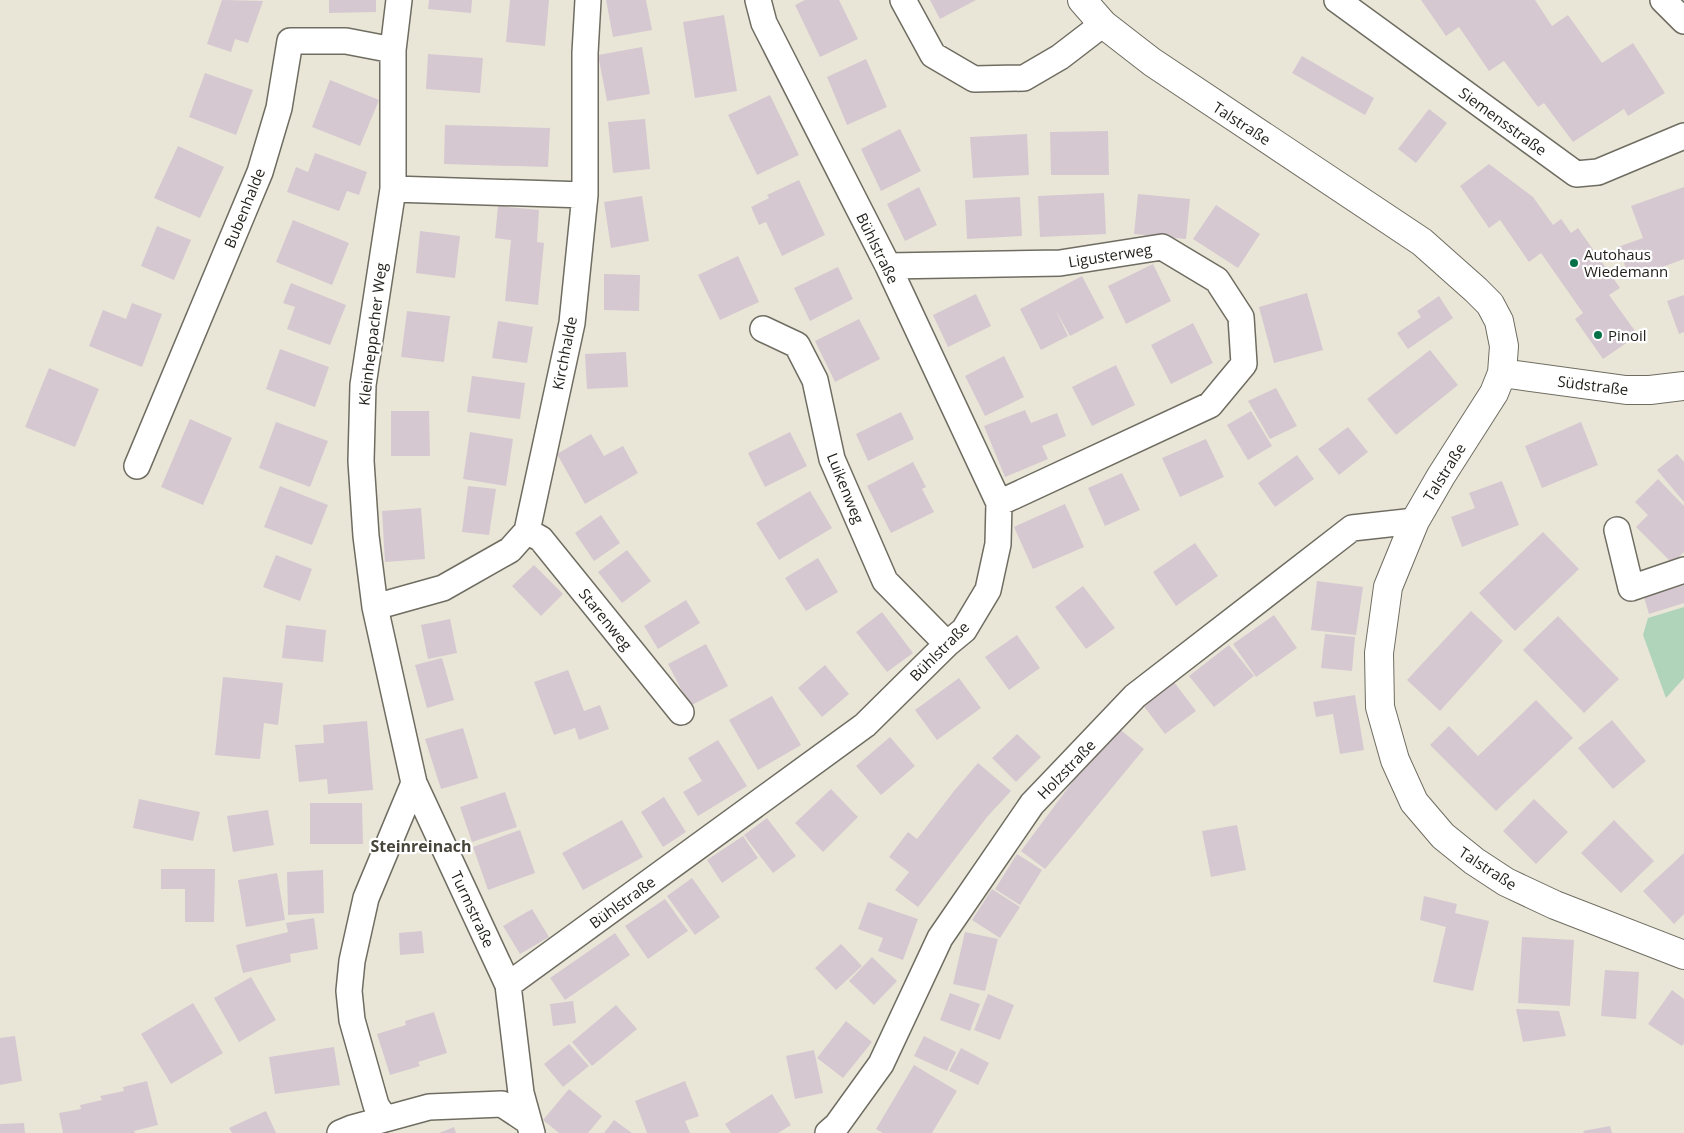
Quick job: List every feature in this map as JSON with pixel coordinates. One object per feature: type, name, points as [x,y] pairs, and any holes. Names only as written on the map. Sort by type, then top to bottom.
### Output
[{"type":"street","name":"Kleinheppacher Weg","points":[[399,0],[393,50],[393,189],[363,385],[360,461],[366,536],[375,608],[414,783]]},
{"type":"street","name":"Kirchhalde","points":[[375,608],[443,588],[510,550],[527,531],[572,324],[585,195],[585,53],[588,0]]},
{"type":"street","name":"Bühlstraße","points":[[508,985],[865,725],[946,644],[964,630],[988,590],[998,544],[999,503],[888,266],[764,23],[758,0]]},
{"type":"street","points":[[903,0],[933,55],[974,80],[1024,78],[1060,57],[1103,24]]},
{"type":"street","name":"Talstraße","points":[[1082,0],[1103,24],[1152,62],[1422,242],[1490,304],[1499,321],[1504,346],[1502,373],[1494,393],[1441,476],[1415,521],[1388,587],[1379,652],[1380,707],[1395,760],[1414,802],[1443,836],[1474,861],[1506,882],[1556,905],[1684,955]]},
{"type":"street","name":"Siemensstraße","points":[[1337,0],[1576,174],[1598,172],[1684,136]]},
{"type":"street","points":[[1663,0],[1684,21]]},
{"type":"street","name":"Bubenhalde","points":[[137,466],[260,172],[279,108],[290,41],[346,41],[393,50]]},
{"type":"street","points":[[393,189],[585,195]]},
{"type":"street","name":"Ligusterweg","points":[[888,266],[1060,263],[1162,247],[1217,280],[1241,317],[1244,364],[1210,405],[999,503]]},
{"type":"street","name":"Luikenweg","points":[[763,329],[797,345],[814,380],[832,459],[885,581],[946,644]]},
{"type":"street","name":"Südstraße","points":[[1502,373],[1626,390],[1650,390],[1684,386]]},
{"type":"street","name":"Holzstraße","points":[[828,1133],[837,1125],[881,1064],[940,938],[1032,804],[1135,696],[1352,528],[1415,521]]},
{"type":"street","points":[[1617,530],[1631,588],[1684,570]]},
{"type":"street","name":"Starenweg","points":[[527,531],[541,539],[680,712]]},
{"type":"street","points":[[385,1119],[376,1105],[354,1029],[349,991],[352,961],[366,898],[414,783]]},
{"type":"street","name":"Turmstraße","points":[[414,783],[508,985],[521,1093],[530,1128]]},
{"type":"street","points":[[340,1133],[429,1107],[502,1104],[530,1128]]},
{"type":"green space","points":[[1684,607],[1684,678],[1666,698],[1643,635],[1648,618]]},
{"type":"building","points":[[222,0],[263,1],[248,43],[235,39],[231,52],[207,44]]},
{"type":"building","points":[[329,0],[376,0],[376,12],[329,13]]},
{"type":"building","points":[[429,0],[472,0],[471,13],[428,9]]},
{"type":"building","points":[[510,0],[549,0],[545,46],[506,42]]},
{"type":"building","points":[[606,0],[646,0],[652,30],[613,37]]},
{"type":"building","points":[[805,0],[839,0],[858,39],[820,57],[795,5]]},
{"type":"building","points":[[930,0],[976,0],[940,19]]},
{"type":"building","points":[[1421,0],[1535,0],[1552,26],[1568,15],[1602,63],[1633,43],[1665,93],[1628,116],[1624,109],[1573,142],[1544,103],[1538,107],[1504,61],[1489,71],[1459,27],[1446,36]]},
{"type":"building","points":[[724,15],[737,91],[695,98],[683,22]]},
{"type":"building","points":[[642,47],[650,94],[607,101],[598,55]]},
{"type":"building","points":[[428,54],[483,58],[480,93],[426,89]]},
{"type":"building","points":[[1302,56],[1374,98],[1365,115],[1292,73]]},
{"type":"building","points":[[866,59],[887,107],[847,125],[827,77]]},
{"type":"building","points":[[205,73],[253,90],[236,135],[189,117]]},
{"type":"building","points":[[330,80],[379,100],[360,146],[312,127]]},
{"type":"building","points":[[770,95],[799,155],[757,175],[728,115]]},
{"type":"building","points":[[1429,109],[1447,123],[1416,163],[1398,149]]},
{"type":"building","points":[[645,119],[650,169],[613,173],[608,122]]},
{"type":"building","points":[[445,125],[550,128],[548,167],[444,164]]},
{"type":"building","points":[[900,129],[921,171],[881,191],[861,149]]},
{"type":"building","points":[[1108,131],[1109,175],[1051,175],[1050,132]]},
{"type":"building","points":[[1027,134],[1029,175],[973,178],[970,137]]},
{"type":"building","points":[[178,146],[224,167],[200,218],[154,198]]},
{"type":"building","points":[[315,153],[367,172],[359,195],[347,191],[339,211],[287,192],[296,167],[308,172]]},
{"type":"building","points":[[1489,164],[1533,197],[1553,225],[1561,219],[1571,233],[1578,228],[1620,288],[1609,295],[1638,335],[1603,359],[1575,319],[1583,313],[1541,253],[1529,262],[1500,220],[1489,228],[1460,186]]},
{"type":"building","points":[[799,180],[825,235],[782,256],[766,222],[759,225],[751,207],[769,198],[767,195]]},
{"type":"building","points":[[919,187],[937,225],[905,241],[887,204]]},
{"type":"building","points":[[1684,187],[1684,259],[1630,279],[1618,247],[1643,238],[1631,206]]},
{"type":"building","points":[[1104,193],[1106,234],[1040,237],[1038,196]]},
{"type":"building","points":[[1138,194],[1190,199],[1186,239],[1134,234]]},
{"type":"building","points":[[642,196],[649,241],[611,248],[604,202]]},
{"type":"building","points":[[1020,197],[1022,236],[967,239],[965,200]]},
{"type":"building","points":[[1216,205],[1260,234],[1238,268],[1193,239]]},
{"type":"building","points":[[498,206],[539,210],[537,242],[544,243],[538,305],[505,301],[511,240],[495,238]]},
{"type":"building","points":[[293,220],[349,243],[332,285],[276,262]]},
{"type":"building","points":[[157,226],[191,240],[174,280],[141,266]]},
{"type":"building","points":[[420,231],[460,236],[455,278],[416,273]]},
{"type":"building","points":[[738,256],[759,302],[720,320],[698,275]]},
{"type":"building","points":[[1153,264],[1171,301],[1126,324],[1108,286]]},
{"type":"building","points":[[838,267],[853,299],[810,321],[794,288]]},
{"type":"building","points":[[604,274],[640,275],[639,311],[604,310]]},
{"type":"building","points":[[1082,276],[1104,318],[1070,336],[1055,309],[1068,336],[1041,350],[1020,309]]},
{"type":"building","points":[[291,283],[346,305],[330,345],[287,329],[295,307],[283,303]]},
{"type":"building","points":[[1307,293],[1323,350],[1274,363],[1259,307]]},
{"type":"building","points":[[976,294],[991,326],[948,347],[933,315]]},
{"type":"building","points":[[1684,295],[1684,332],[1679,334],[1667,301]]},
{"type":"building","points":[[1439,296],[1453,318],[1408,349],[1397,333],[1421,317],[1417,311]]},
{"type":"building","points":[[132,303],[162,314],[142,367],[89,346],[103,310],[126,319]]},
{"type":"building","points":[[407,311],[450,316],[444,362],[401,357]]},
{"type":"building","points":[[859,319],[880,359],[835,382],[815,341]]},
{"type":"building","points":[[498,321],[533,327],[527,363],[492,358]]},
{"type":"building","points":[[1193,323],[1213,363],[1171,384],[1151,345]]},
{"type":"building","points":[[280,349],[329,367],[315,407],[266,389]]},
{"type":"building","points":[[1430,350],[1458,385],[1396,435],[1367,399]]},
{"type":"building","points":[[626,352],[628,387],[587,389],[585,354]]},
{"type":"building","points":[[1004,356],[1024,397],[985,416],[965,376]]},
{"type":"building","points":[[1116,365],[1135,405],[1092,426],[1072,387]]},
{"type":"building","points":[[49,368],[99,389],[75,447],[25,427]]},
{"type":"building","points":[[472,376],[525,383],[520,419],[467,412]]},
{"type":"building","points":[[1276,388],[1297,426],[1270,439],[1248,401]]},
{"type":"building","points":[[1025,410],[1031,423],[1057,413],[1066,436],[1042,446],[1048,459],[1005,477],[984,426]]},
{"type":"building","points":[[391,411],[429,411],[430,456],[391,456]]},
{"type":"building","points":[[1251,411],[1272,446],[1248,460],[1227,425]]},
{"type":"building","points":[[901,412],[914,439],[868,461],[856,434]]},
{"type":"building","points":[[190,419],[232,438],[203,505],[161,487]]},
{"type":"building","points":[[276,422],[328,441],[310,487],[259,468]]},
{"type":"building","points":[[1581,422],[1598,465],[1542,488],[1525,446]]},
{"type":"building","points":[[1348,427],[1368,452],[1339,475],[1318,449]]},
{"type":"building","points":[[470,432],[513,439],[506,486],[463,479]]},
{"type":"building","points":[[790,432],[807,466],[765,487],[748,453]]},
{"type":"building","points":[[591,434],[604,456],[623,446],[638,473],[585,504],[557,454]]},
{"type":"building","points":[[1206,439],[1224,477],[1180,497],[1162,458]]},
{"type":"building","points":[[1677,454],[1684,462],[1684,502],[1657,470]]},
{"type":"building","points":[[1297,455],[1314,479],[1275,507],[1258,483]]},
{"type":"building","points":[[913,462],[926,487],[922,489],[934,512],[891,533],[867,486]]},
{"type":"building","points":[[1122,473],[1140,510],[1105,526],[1088,488]]},
{"type":"building","points":[[1658,479],[1684,506],[1684,552],[1672,563],[1636,527],[1648,515],[1635,502]]},
{"type":"building","points":[[1502,481],[1519,525],[1462,547],[1451,517],[1475,508],[1469,493]]},
{"type":"building","points":[[280,486],[328,505],[312,545],[264,527]]},
{"type":"building","points":[[468,486],[496,489],[489,535],[462,532]]},
{"type":"building","points":[[810,491],[832,528],[779,560],[756,523]]},
{"type":"building","points":[[1065,504],[1084,547],[1033,569],[1014,527]]},
{"type":"building","points":[[421,508],[425,559],[385,562],[382,511]]},
{"type":"building","points":[[601,515],[620,543],[594,561],[575,533]]},
{"type":"building","points":[[1543,532],[1579,569],[1515,631],[1479,593]]},
{"type":"building","points":[[1195,543],[1218,576],[1176,606],[1153,572]]},
{"type":"building","points":[[627,550],[651,581],[622,603],[598,572]]},
{"type":"building","points":[[276,555],[312,569],[300,601],[263,587]]},
{"type":"building","points":[[818,558],[838,592],[806,611],[785,578]]},
{"type":"building","points":[[534,565],[563,594],[541,616],[512,586]]},
{"type":"building","points":[[1684,580],[1684,603],[1649,614],[1643,594]]},
{"type":"building","points":[[1317,581],[1363,587],[1356,635],[1311,630]]},
{"type":"building","points":[[1083,586],[1115,628],[1086,649],[1055,607]]},
{"type":"building","points":[[686,600],[700,623],[658,649],[644,626]]},
{"type":"building","points":[[1471,611],[1503,641],[1440,711],[1407,680]]},
{"type":"building","points":[[882,612],[913,653],[887,672],[856,632]]},
{"type":"building","points":[[1274,615],[1297,648],[1256,677],[1233,644]]},
{"type":"building","points":[[1558,616],[1619,679],[1584,713],[1523,650]]},
{"type":"building","points":[[450,619],[457,653],[428,659],[421,625]]},
{"type":"building","points":[[286,625],[326,630],[323,662],[282,658]]},
{"type":"building","points":[[1325,634],[1355,637],[1352,671],[1321,668]]},
{"type":"building","points":[[1017,635],[1040,668],[1009,690],[985,657]]},
{"type":"building","points":[[706,644],[728,686],[690,706],[668,664]]},
{"type":"building","points":[[1229,645],[1254,676],[1214,707],[1189,676]]},
{"type":"building","points":[[442,658],[454,700],[427,708],[415,665]]},
{"type":"building","points":[[825,665],[849,694],[822,717],[798,688]]},
{"type":"building","points":[[568,670],[584,711],[600,705],[609,729],[579,740],[575,728],[554,735],[534,682]]},
{"type":"building","points":[[223,677],[283,683],[278,725],[264,723],[260,759],[215,755]]},
{"type":"building","points":[[959,678],[981,708],[937,740],[915,710]]},
{"type":"building","points":[[1174,682],[1196,711],[1165,734],[1143,705]]},
{"type":"building","points":[[1355,695],[1364,750],[1340,754],[1333,714],[1316,717],[1313,702]]},
{"type":"building","points":[[772,696],[801,745],[758,770],[729,720]]},
{"type":"building","points":[[1536,700],[1573,738],[1496,811],[1430,745],[1449,726],[1478,756]]},
{"type":"building","points":[[1612,720],[1646,761],[1613,789],[1578,748]]},
{"type":"building","points":[[367,721],[373,790],[328,794],[327,779],[299,782],[295,745],[324,743],[323,725]]},
{"type":"building","points":[[1117,727],[1144,749],[1045,869],[1021,851],[1070,785]]},
{"type":"building","points":[[463,728],[478,778],[441,789],[425,739]]},
{"type":"building","points":[[1017,734],[1041,757],[1016,782],[992,758]]},
{"type":"building","points":[[890,737],[915,766],[881,795],[856,766]]},
{"type":"building","points":[[718,740],[747,786],[698,816],[683,792],[702,781],[688,758]]},
{"type":"building","points":[[978,763],[1011,791],[987,817],[918,907],[895,890],[909,872],[889,857],[908,832],[917,839]]},
{"type":"building","points":[[831,789],[858,817],[823,852],[795,823]]},
{"type":"building","points":[[505,792],[517,827],[472,842],[460,807]]},
{"type":"building","points":[[664,797],[686,832],[663,847],[641,812]]},
{"type":"building","points":[[139,799],[200,812],[193,841],[133,828]]},
{"type":"building","points":[[1534,799],[1568,832],[1536,864],[1503,831]]},
{"type":"building","points":[[310,803],[362,803],[363,844],[310,844]]},
{"type":"building","points":[[268,810],[274,845],[233,852],[227,816]]},
{"type":"building","points":[[767,818],[796,856],[773,873],[744,835]]},
{"type":"building","points":[[622,820],[643,857],[583,890],[562,853]]},
{"type":"building","points":[[1614,820],[1654,861],[1621,893],[1581,853]]},
{"type":"building","points":[[1237,825],[1246,870],[1211,877],[1202,831]]},
{"type":"building","points":[[520,830],[535,873],[488,890],[473,847]]},
{"type":"building","points":[[743,836],[758,858],[722,883],[707,860]]},
{"type":"building","points":[[1684,853],[1684,914],[1674,924],[1643,891]]},
{"type":"building","points":[[1017,854],[1042,870],[1020,905],[995,889]]},
{"type":"building","points":[[161,869],[215,869],[214,922],[185,922],[185,889],[161,889]]},
{"type":"building","points":[[323,870],[324,913],[288,915],[287,872]]},
{"type":"building","points":[[277,873],[285,920],[246,927],[238,880]]},
{"type":"building","points":[[692,878],[720,917],[695,935],[667,896]]},
{"type":"building","points":[[992,889],[1020,907],[1000,938],[972,920]]},
{"type":"building","points":[[1424,896],[1457,904],[1455,913],[1489,921],[1473,991],[1433,982],[1446,927],[1420,920]]},
{"type":"building","points":[[665,899],[688,931],[648,959],[625,926]]},
{"type":"building","points":[[868,902],[918,919],[903,960],[878,951],[883,938],[858,929]]},
{"type":"building","points":[[532,909],[549,937],[520,954],[503,926]]},
{"type":"building","points":[[314,918],[318,949],[290,954],[291,962],[243,973],[236,945],[288,932],[286,923]]},
{"type":"building","points":[[422,931],[424,953],[400,955],[399,933]]},
{"type":"building","points":[[965,932],[998,939],[985,991],[953,984]]},
{"type":"building","points":[[615,933],[630,955],[565,1000],[550,978]]},
{"type":"building","points":[[1522,937],[1574,940],[1570,1006],[1518,1003]]},
{"type":"building","points":[[841,944],[862,966],[836,990],[815,968]]},
{"type":"building","points":[[872,957],[897,981],[874,1005],[849,981]]},
{"type":"building","points":[[1605,970],[1639,972],[1636,1019],[1601,1016]]},
{"type":"building","points":[[251,977],[276,1020],[239,1042],[214,998]]},
{"type":"building","points":[[1672,990],[1684,999],[1684,1043],[1682,1046],[1648,1024]]},
{"type":"building","points":[[950,993],[980,1004],[970,1031],[940,1020]]},
{"type":"building","points":[[988,994],[1014,1005],[1000,1040],[974,1030]]},
{"type":"building","points":[[573,1001],[576,1023],[553,1026],[550,1004]]},
{"type":"building","points":[[193,1003],[223,1053],[171,1084],[141,1034]]},
{"type":"building","points":[[616,1005],[637,1029],[592,1066],[572,1042]]},
{"type":"building","points":[[1516,1009],[1559,1011],[1566,1036],[1523,1042]]},
{"type":"building","points":[[434,1012],[447,1053],[418,1062],[420,1066],[390,1075],[377,1034],[406,1025],[405,1021]]},
{"type":"building","points":[[846,1021],[872,1042],[843,1078],[817,1058]]},
{"type":"building","points":[[15,1036],[22,1081],[0,1085],[0,1038]]},
{"type":"building","points":[[924,1036],[956,1052],[947,1071],[914,1056]]},
{"type":"building","points":[[569,1044],[589,1066],[563,1087],[544,1064]]},
{"type":"building","points":[[334,1047],[340,1085],[275,1094],[269,1057]]},
{"type":"building","points":[[961,1048],[989,1063],[978,1085],[949,1071]]},
{"type":"building","points":[[814,1050],[823,1093],[795,1099],[786,1056]]},
{"type":"building","points":[[914,1065],[957,1091],[932,1133],[883,1133],[876,1129]]},
{"type":"building","points":[[147,1081],[158,1125],[134,1131],[135,1133],[63,1133],[59,1113],[81,1109],[80,1105],[102,1100],[100,1096],[124,1091],[123,1087]]},
{"type":"building","points":[[685,1081],[699,1116],[685,1121],[690,1133],[647,1133],[635,1101]]},
{"type":"building","points":[[569,1089],[602,1116],[588,1133],[559,1133],[543,1120]]},
{"type":"building","points":[[772,1094],[791,1125],[778,1133],[731,1133],[725,1124]]},
{"type":"building","points":[[266,1111],[276,1133],[232,1133],[229,1128]]},
{"type":"building","points":[[614,1120],[632,1133],[604,1133]]},
{"type":"building","points":[[24,1123],[25,1133],[0,1133],[0,1124]]},
{"type":"building","points":[[1610,1126],[1612,1133],[1584,1133],[1583,1131]]},
{"type":"building","points":[[454,1127],[456,1133],[439,1133]]},
{"type":"place","name":"Autohaus Wiedemann","points":[[1574,263]]},
{"type":"place","name":"Pinoil","points":[[1598,335]]},
{"type":"district","name":"Steinreinach","points":[[421,846]]}]
